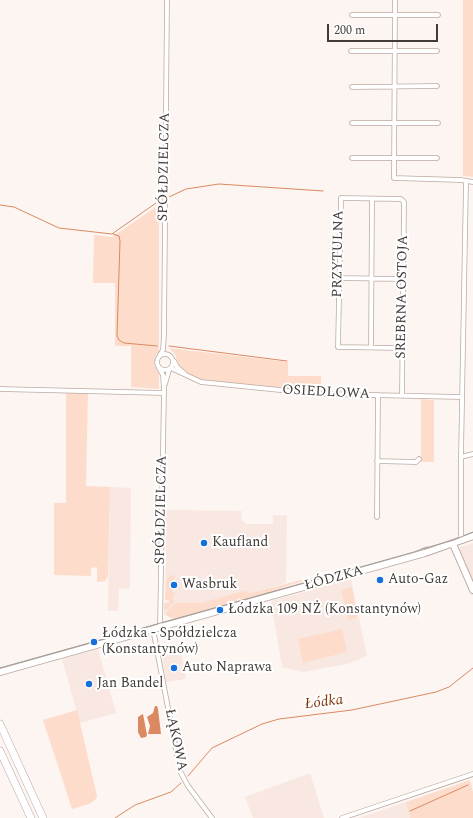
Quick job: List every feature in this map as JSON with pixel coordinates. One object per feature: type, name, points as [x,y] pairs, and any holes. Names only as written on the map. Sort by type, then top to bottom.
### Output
[{"type":"highway","points":[[0,724],[43,818]]},
{"type":"highway","points":[[0,751],[31,818]]},
{"type":"main road","name":"ŁÓDZKA","points":[[0,672],[160,627],[174,626],[194,618],[453,544],[473,536]]},
{"type":"main road","points":[[453,544],[473,590]]},
{"type":"street","name":"SPÓŁDZIELCZA","points":[[164,334],[167,0]]},
{"type":"street","points":[[395,0],[395,179],[461,180],[473,182]]},
{"type":"street","points":[[352,15],[438,15]]},
{"type":"street","points":[[351,51],[437,51]]},
{"type":"street","points":[[352,87],[437,86]]},
{"type":"street","points":[[352,123],[438,123]]},
{"type":"street","points":[[352,158],[437,158]]},
{"type":"street","points":[[462,540],[461,458],[466,182]]},
{"type":"street","name":"PRZYTULNA","points":[[371,347],[338,347],[340,199],[402,199]]},
{"type":"street","points":[[372,199],[371,347],[402,348]]},
{"type":"street","name":"SREBRNA OSTOJA","points":[[402,199],[404,202],[402,396]]},
{"type":"street","points":[[339,278],[403,279]]},
{"type":"street","points":[[164,334],[163,350],[157,361],[163,375],[164,392]]},
{"type":"street","points":[[164,334],[167,350],[174,361],[166,377],[164,392]]},
{"type":"street","points":[[160,355],[165,354],[171,356]]},
{"type":"street","name":"OSIEDLOWA","points":[[174,361],[177,367],[190,378]]},
{"type":"street","points":[[159,368],[164,370],[170,369]]},
{"type":"street","name":"OSIEDLOWA","points":[[170,369],[201,382],[290,391],[462,397]]},
{"type":"street","points":[[166,377],[170,373],[177,372]]},
{"type":"street","points":[[0,389],[164,392]]},
{"type":"street","name":"SPÓŁDZIELCZA","points":[[160,627],[164,392]]},
{"type":"street","points":[[377,517],[378,395]]},
{"type":"street","points":[[461,458],[473,454]]},
{"type":"street","points":[[377,461],[416,462],[419,459]]},
{"type":"street","name":"ŁĄKOWA","points":[[153,629],[180,771],[188,786],[212,818]]},
{"type":"street","points":[[342,818],[473,774]]},
{"type":"shaded area","points":[[463,0],[473,0],[473,177],[463,176]]},
{"type":"shaded area","points":[[159,205],[159,352],[155,356],[154,365],[159,373],[159,389],[131,387],[131,346],[115,346],[115,283],[93,283],[94,235],[112,237]]},
{"type":"shaded area","points":[[169,348],[288,362],[288,376],[321,376],[321,392],[199,380],[180,368],[175,354]]},
{"type":"shaded area","points":[[66,393],[88,393],[86,486],[110,487],[108,576],[105,581],[100,582],[97,582],[97,567],[91,568],[91,576],[54,575],[54,503],[66,503]]},
{"type":"shaded area","points":[[421,399],[434,400],[434,462],[421,462]]},
{"type":"shaded area","points":[[110,487],[131,488],[130,589],[119,588],[118,611],[108,611]]},
{"type":"shaded area","points":[[165,510],[242,511],[241,519],[246,524],[273,524],[273,515],[287,515],[286,583],[172,617],[167,616],[164,614],[164,603],[169,603],[169,601],[165,600]]},
{"type":"shaded area","points":[[473,543],[473,585],[458,548]]},
{"type":"shaded area","points":[[177,575],[172,581],[172,591],[176,595],[174,595],[173,600],[176,601],[164,611],[164,603],[169,602],[169,600],[165,600],[166,580],[170,576]]},
{"type":"shaded area","points":[[309,578],[267,593],[240,600],[239,598],[237,601],[173,619],[164,614],[176,603],[201,603],[244,591],[247,591],[247,594]]},
{"type":"shaded area","points":[[351,579],[367,656],[347,664],[303,672],[282,667],[271,601]]},
{"type":"shaded area","points":[[352,587],[357,618],[349,620],[341,590]]},
{"type":"shaded area","points":[[342,629],[347,652],[303,663],[298,639]]},
{"type":"shaded area","name":"Jan Bandel","points":[[98,649],[116,713],[80,723],[62,659]]},
{"type":"shaded area","name":"Auto Naprawa","points":[[181,652],[186,679],[166,682],[162,656]]},
{"type":"shaded area","points":[[155,706],[157,706],[158,709],[161,734],[148,734],[150,726],[147,717],[153,713]]},
{"type":"shaded area","points":[[77,710],[97,796],[95,800],[89,804],[72,809],[43,720]]},
{"type":"shaded area","points":[[143,714],[147,735],[146,737],[141,738],[138,732],[138,717]]},
{"type":"shaded area","points":[[310,773],[324,818],[253,818],[245,797]]},
{"type":"shaded area","points":[[470,780],[473,792],[473,818],[410,818],[406,802]]},
{"type":"shaded area","points":[[406,802],[410,818],[358,818]]},
{"type":"waterway","points":[[169,197],[186,189],[219,184],[323,191]]},
{"type":"waterway","points":[[0,205],[14,207],[59,228],[112,234],[156,203]]},
{"type":"waterway","points":[[113,234],[119,236],[120,241],[117,336],[119,340],[124,343],[157,346]]},
{"type":"waterway","points":[[169,346],[287,361]]},
{"type":"waterway","name":"Łódka","points":[[188,776],[212,748],[262,724],[279,719],[352,710],[436,692],[449,687],[473,668]]},
{"type":"waterway","name":"Łódka","points":[[115,818],[135,805],[171,792],[181,783]]},
{"type":"waterway","points":[[410,811],[468,785]]},
{"type":"tram line","points":[[422,549],[454,540],[473,532]]},
{"type":"tram line","points":[[0,668],[414,552],[427,547]]},
{"type":"place","name":"Kaufland","points":[[204,543]]},
{"type":"place","name":"Auto-Gaz","points":[[380,580]]},
{"type":"place","name":"Wasbruk","points":[[174,585]]},
{"type":"place","name":"Łódzka 109 NŻ (Konstantynów)","points":[[220,610]]},
{"type":"place","name":"Łódzka - Spółdzielcza (Konstantynów)","points":[[94,642]]},
{"type":"place","name":"Auto Naprawa","points":[[174,668]]},
{"type":"place","name":"Jan Bandel","points":[[89,684]]}]
